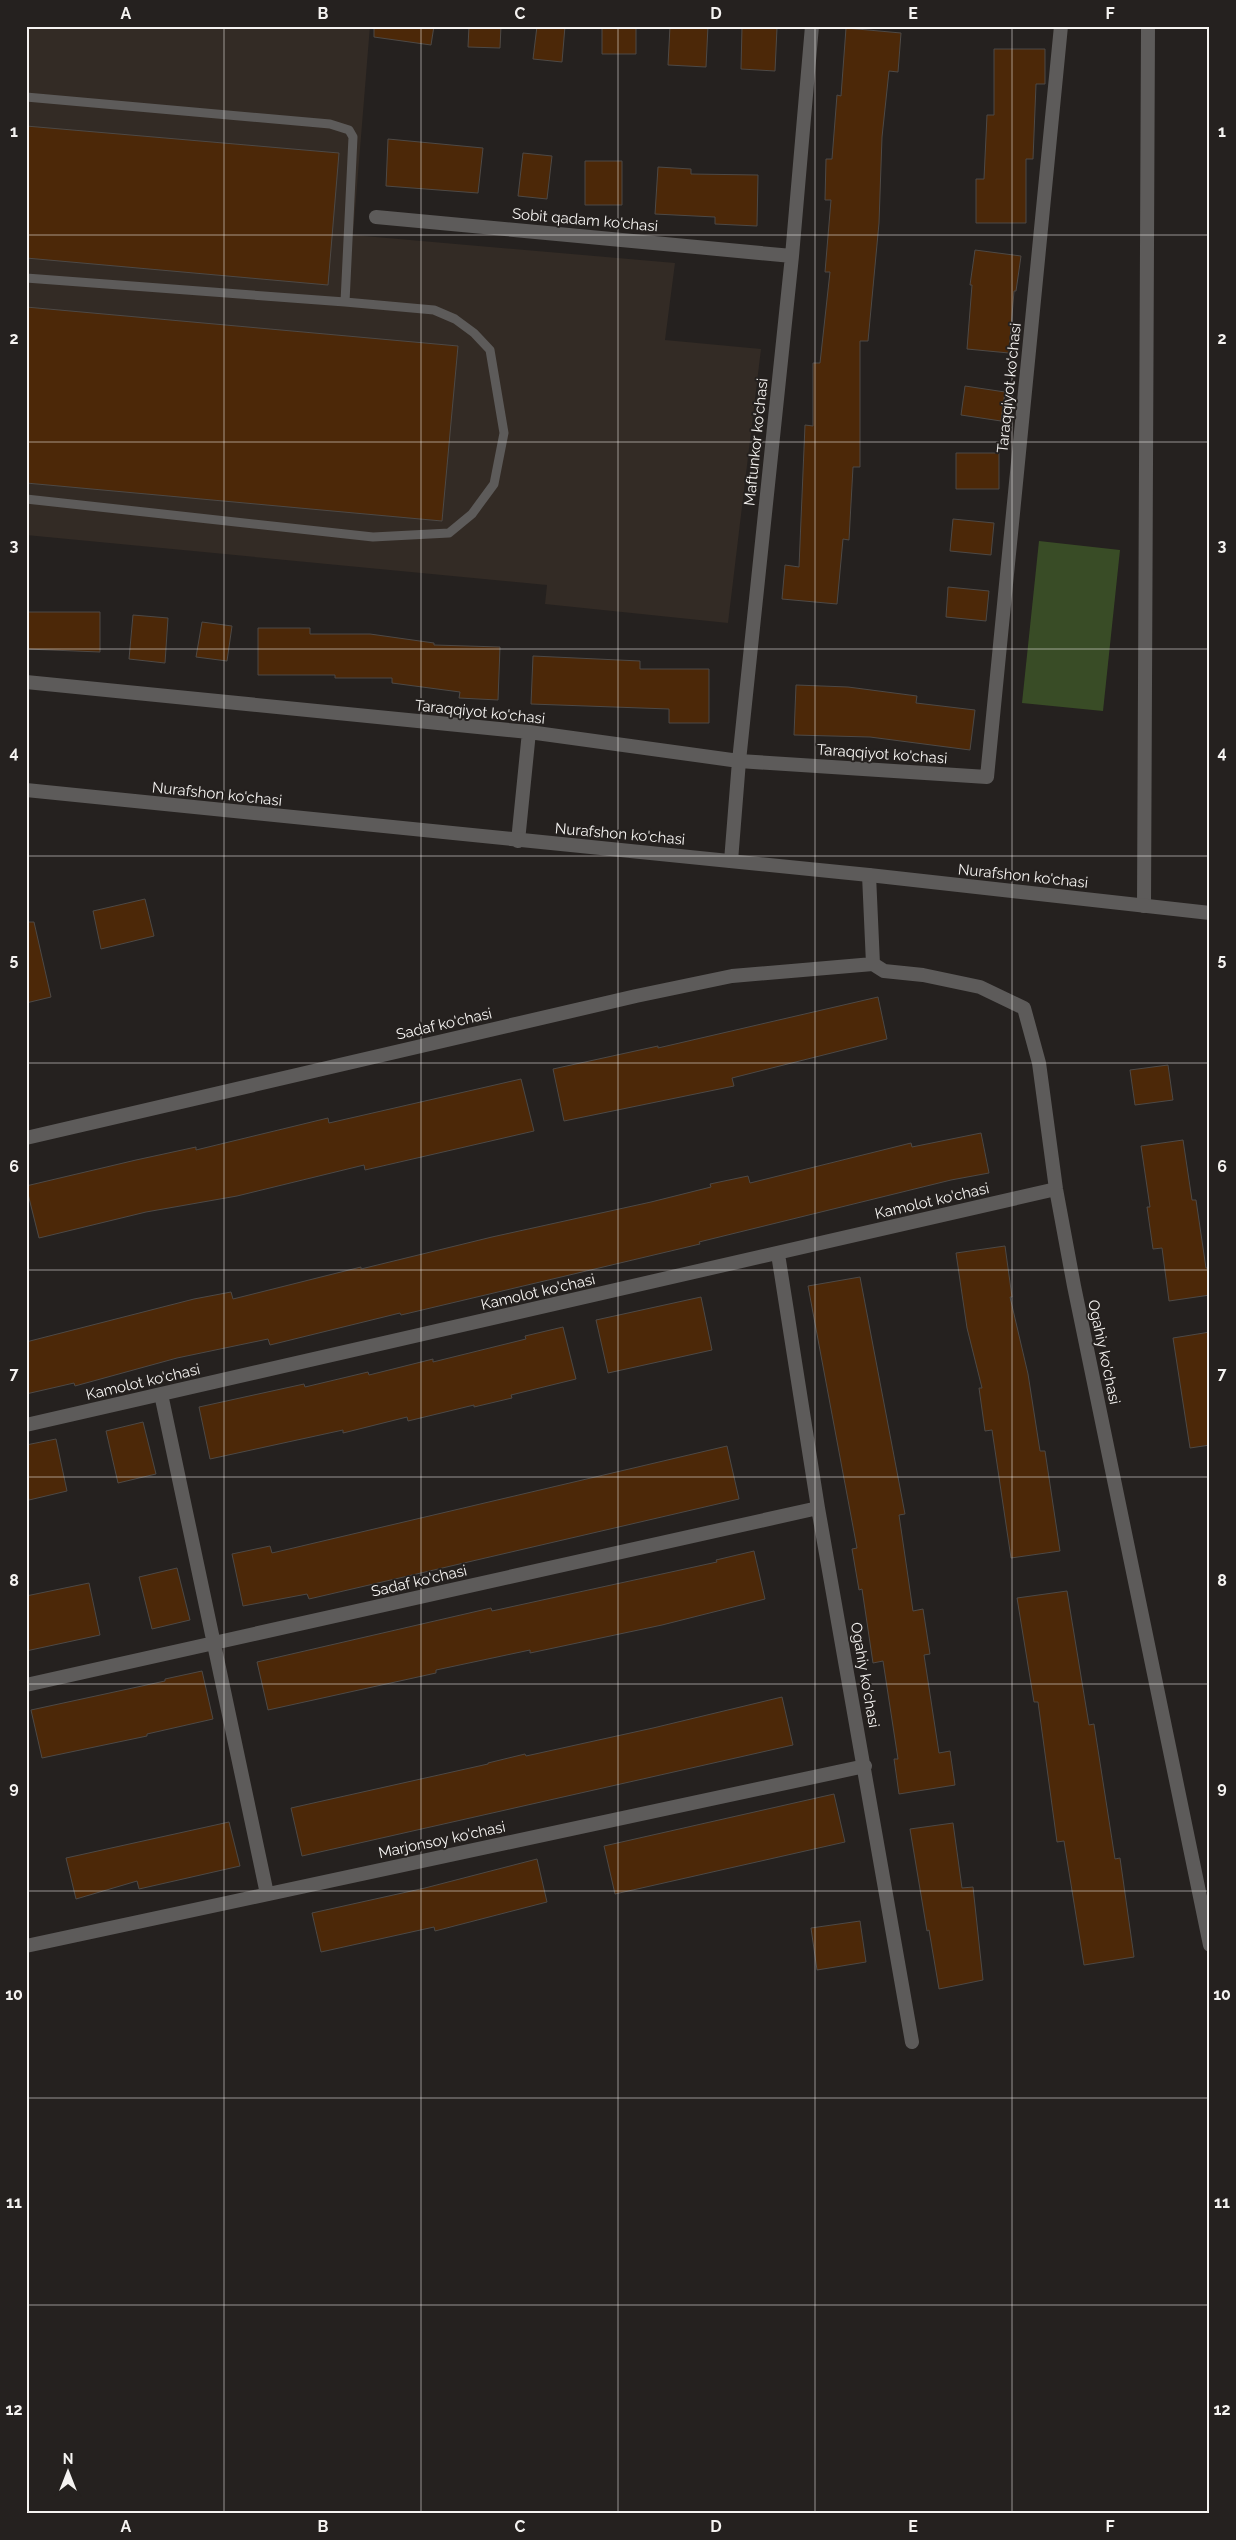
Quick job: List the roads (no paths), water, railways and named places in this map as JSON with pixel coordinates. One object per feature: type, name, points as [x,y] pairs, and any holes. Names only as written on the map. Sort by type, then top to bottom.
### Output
[{"type":"street","name":"Maftunkor ko'chasi","points":[[731,861],[739,761],[792,256],[812,26]]},
{"type":"street","name":"Taraqqiyot ko'chasi","points":[[26,682],[529,732],[739,761],[987,777],[1061,26]]},
{"type":"street","points":[[1144,906],[1148,26]]},
{"type":"street","name":"Sobit qadam ko'chasi","points":[[376,217],[792,256]]},
{"type":"street","points":[[518,841],[529,732]]},
{"type":"street","name":"Nurafshon ko'chasi","points":[[26,790],[869,875],[1210,913]]},
{"type":"street","points":[[869,875],[873,964]]},
{"type":"street","name":"Sadaf ko'chasi","points":[[26,1138],[636,996],[732,976],[873,964]]},
{"type":"street","name":"Ogahiy ko'chasi","points":[[873,964],[884,971],[922,975],[980,987],[1024,1008],[1039,1063],[1056,1189],[1074,1286],[1210,1945]]},
{"type":"street","name":"Kamolot ko'chasi","points":[[26,1425],[1056,1189]]},
{"type":"street","name":"Ogahiy ko'chasi","points":[[778,1254],[818,1508],[865,1766],[912,2042]]},
{"type":"street","points":[[161,1394],[267,1894]]},
{"type":"street","name":"Sadaf ko'chasi","points":[[26,1685],[818,1508]]},
{"type":"street","name":"Marjonsoy ko'chasi","points":[[26,1946],[865,1766]]},
{"type":"lane","points":[[26,98],[330,124],[349,130],[353,138],[345,302]]},
{"type":"lane","points":[[26,278],[434,310],[455,319],[474,333],[490,350],[504,433],[494,484],[472,514],[449,533],[373,536],[26,499]]}]
